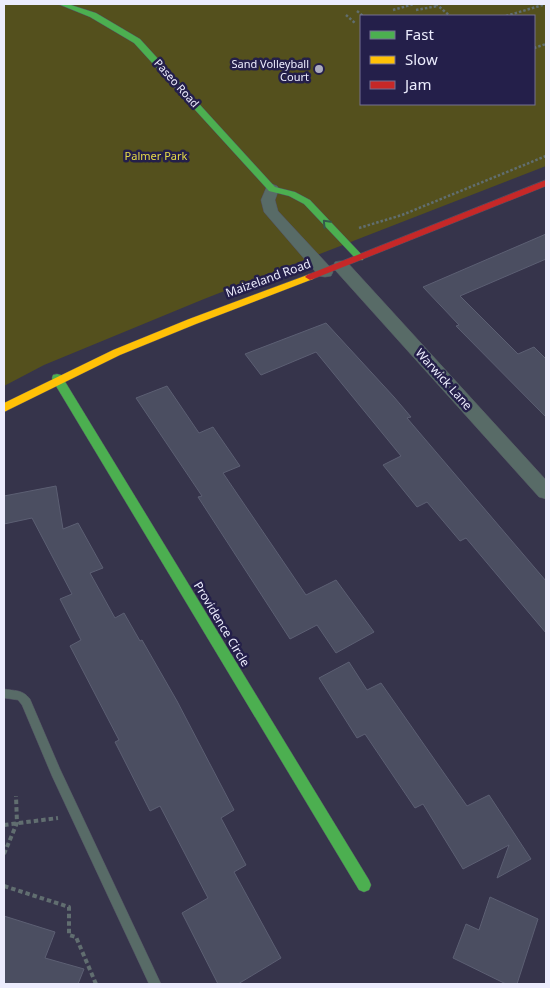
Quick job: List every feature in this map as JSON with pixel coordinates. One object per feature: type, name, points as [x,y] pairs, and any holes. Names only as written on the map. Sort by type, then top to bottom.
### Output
[{"type":"street","name":"Paseo Road","points":[[62,4],[93,15],[137,41],[272,189]]},
{"type":"street","name":"Maizeland Road","points":[[4,408],[57,378],[103,356],[209,314],[341,266],[546,183]]},
{"type":"street","points":[[325,272],[271,212],[268,200],[272,189],[292,194],[307,202],[360,258]]},
{"type":"street","name":"Warwick Lane","points":[[341,266],[546,492]]},
{"type":"street","name":"Providence Circle","points":[[57,378],[364,886]]},
{"type":"lane","points":[[4,694],[21,696],[26,702],[56,772],[155,984]]},
{"type":"path","points":[[393,10],[414,4]]},
{"type":"path","points":[[509,15],[546,4]]},
{"type":"path","points":[[416,10],[437,5],[449,15]]},
{"type":"path","points":[[357,11],[362,15]]},
{"type":"path","points":[[346,14],[356,24]]},
{"type":"path","points":[[356,229],[402,215],[546,156]]},
{"type":"path","points":[[4,854],[17,824],[16,796]]},
{"type":"path","points":[[4,825],[58,818]]},
{"type":"path","points":[[4,886],[69,907],[69,935],[76,936],[96,984]]},
{"type":"green space","name":"Palmer Park","points":[[4,4],[546,4],[546,166],[204,299],[44,365],[4,386]]},
{"type":"building","points":[[546,234],[546,259],[460,296],[518,354],[534,347],[546,359],[546,417],[456,326],[459,325],[423,287]]},
{"type":"building","points":[[326,323],[394,397],[411,417],[407,418],[546,581],[546,633],[466,538],[460,541],[427,502],[417,507],[383,465],[401,456],[316,352],[261,375],[245,354]]},
{"type":"building","points":[[167,386],[199,433],[213,427],[240,466],[223,473],[306,595],[336,580],[374,632],[336,653],[317,625],[290,639],[198,497],[202,496],[136,398]]},
{"type":"building","points":[[56,486],[63,529],[78,523],[103,568],[90,573],[115,618],[124,613],[140,641],[142,640],[177,701],[234,810],[221,818],[246,865],[234,872],[281,958],[238,984],[218,984],[182,913],[208,898],[160,806],[150,811],[115,742],[119,740],[70,646],[81,640],[60,599],[72,594],[32,518],[4,524],[4,496]]},
{"type":"building","points":[[349,662],[367,690],[381,683],[467,806],[489,795],[531,859],[497,878],[509,845],[463,869],[423,804],[415,808],[365,734],[357,738],[319,678]]},
{"type":"building","points":[[490,897],[538,919],[517,984],[506,984],[453,958],[466,924],[479,930]]},
{"type":"building","points":[[4,916],[55,932],[45,958],[84,969],[78,984],[4,984]]},
{"type":"traffic: fast","points":[[62,4],[93,15],[137,41],[272,189],[292,194],[307,202],[360,258]]},
{"type":"traffic: fast","points":[[57,378],[364,885]]},
{"type":"traffic: slow","points":[[4,408],[78,370],[154,336],[310,277]]},
{"type":"traffic: jam","points":[[310,277],[546,183]]},
{"type":"place","name":"Sand Volleyball Court","points":[[319,69]]}]
